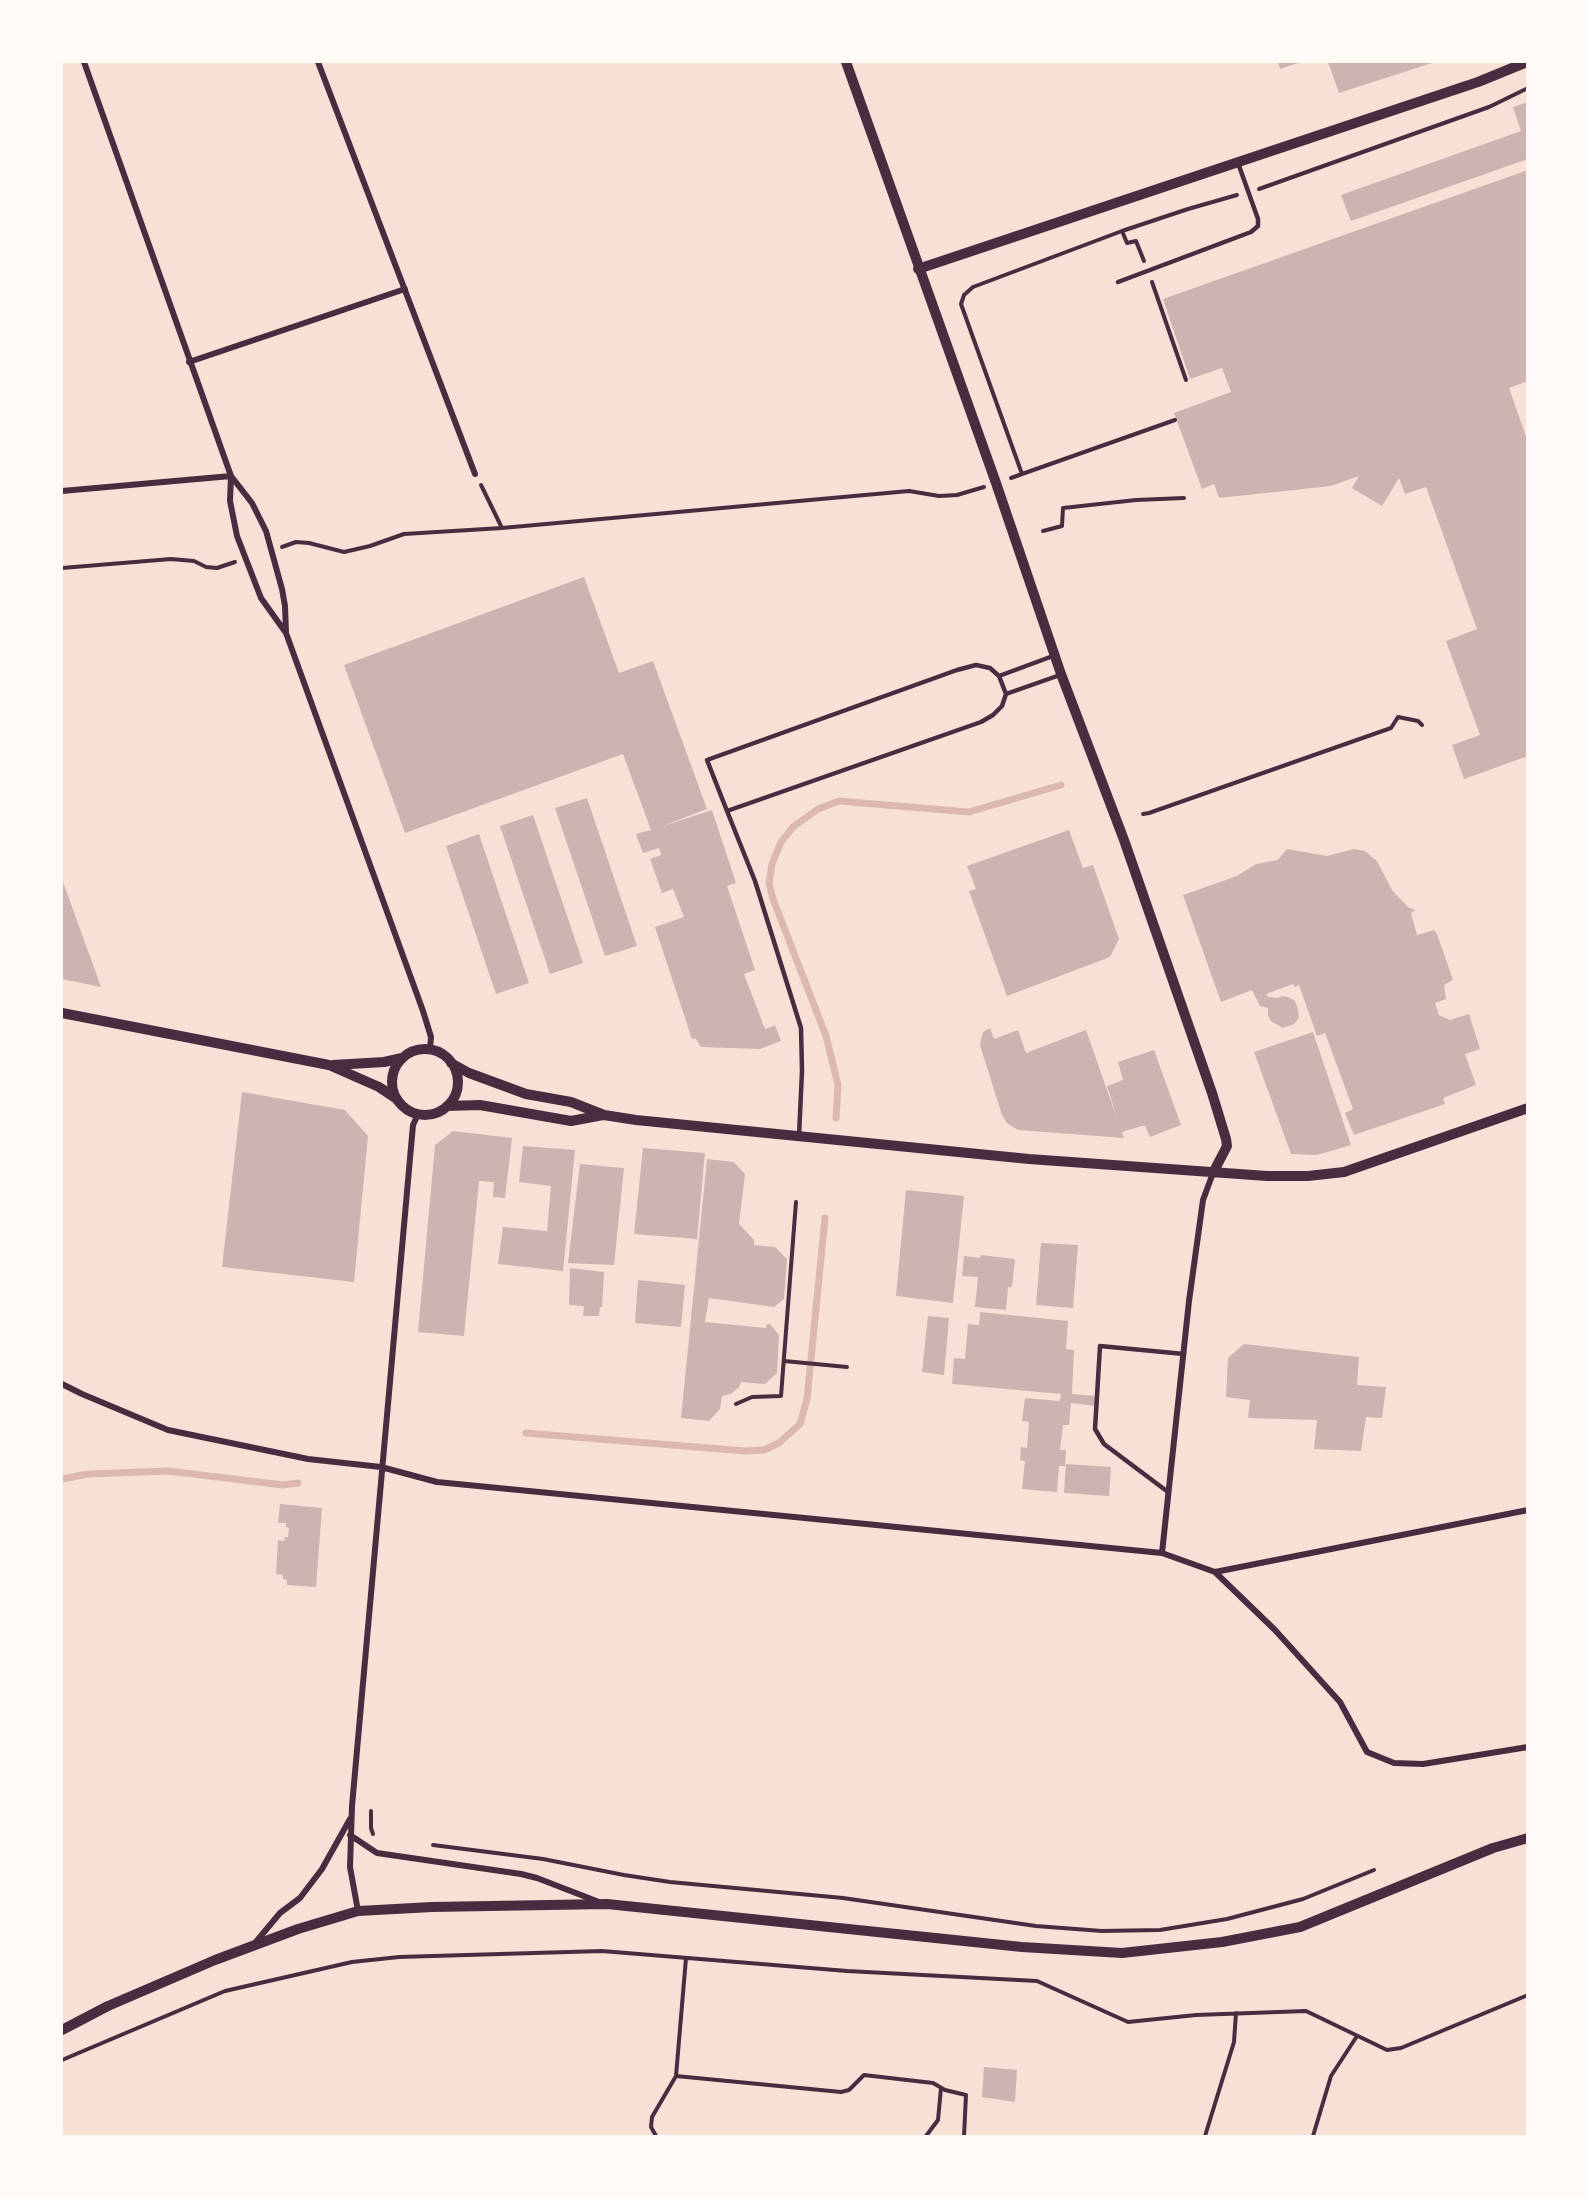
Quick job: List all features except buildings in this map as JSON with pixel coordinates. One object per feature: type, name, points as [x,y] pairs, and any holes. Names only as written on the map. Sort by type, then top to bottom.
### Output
[{"type":"street","points":[[84,62],[231,476],[259,515],[272,550],[285,606],[286,633]]},
{"type":"street","points":[[318,62],[475,474]]},
{"type":"street","points":[[846,62],[996,483],[1054,656],[1131,859],[1226,1139],[1227,1146],[1213,1173],[1203,1200],[1162,1553]]},
{"type":"street","points":[[918,269],[1478,82],[1527,62]]},
{"type":"street","points":[[189,362],[405,290]]},
{"type":"street","points":[[62,491],[231,476]]},
{"type":"street","points":[[231,476],[230,501],[237,536],[261,598],[286,633],[423,1011],[431,1036],[430,1049]]},
{"type":"street","points":[[62,1013],[329,1065],[379,1087],[397,1099]]},
{"type":"street","points":[[329,1065],[384,1062],[402,1058],[420,1049],[430,1049],[446,1056],[456,1071],[457,1090],[447,1106],[428,1115],[418,1114],[402,1106],[392,1089],[392,1078],[395,1067],[402,1058]]},
{"type":"street","points":[[451,1063],[469,1073],[526,1094],[570,1102],[604,1115],[683,1126],[1029,1159],[1213,1173],[1308,1176],[1344,1172],[1527,1108]]},
{"type":"street","points":[[447,1106],[480,1106],[571,1121],[604,1115]]},
{"type":"street","points":[[358,1911],[350,1867],[351,1817],[413,1125],[418,1114]]},
{"type":"street","points":[[62,1383],[82,1394],[168,1430],[308,1459],[381,1467],[441,1483],[1162,1553],[1215,1572],[1275,1630],[1340,1702],[1367,1752],[1394,1763],[1423,1764],[1527,1747]]},
{"type":"street","points":[[1215,1572],[1527,1510]]},
{"type":"street","points":[[252,1946],[280,1914],[300,1898],[322,1869],[351,1817]]},
{"type":"street","points":[[350,1835],[377,1853],[537,1878],[607,1904]]},
{"type":"street","points":[[62,2030],[108,2006],[252,1946],[358,1911],[432,1907],[607,1904],[1022,1947],[1122,1953],[1222,1942],[1300,1927],[1493,1848],[1527,1838]]},
{"type":"lane","points":[[1118,282],[1241,237],[1258,226],[1258,219],[1238,163]]},
{"type":"lane","points":[[999,676],[1054,656]]},
{"type":"lane","points":[[727,812],[981,722],[1002,706],[1006,694],[999,676],[990,668],[976,665],[957,670],[707,760],[727,812],[756,881],[801,1029],[799,1137]]},
{"type":"lane","points":[[1006,694],[1061,674]]},
{"type":"lane","points":[[1168,1491],[1104,1444],[1095,1429],[1101,1346],[1184,1354]]},
{"type":"path","points":[[1122,231],[1127,243],[1136,240],[1186,380]]},
{"type":"path","points":[[1022,474],[1175,420]]},
{"type":"path","points":[[475,474],[502,528]]},
{"type":"path","points":[[272,550],[296,542],[344,552],[404,534],[502,528],[909,491],[939,496],[957,495],[996,483]]},
{"type":"path","points":[[1043,531],[1062,526],[1063,507],[1184,498]]},
{"type":"path","points":[[62,568],[171,559],[194,561],[206,567],[218,568],[246,559]]},
{"type":"path","points":[[1143,814],[1391,728],[1398,717],[1418,721],[1422,725]]},
{"type":"path","points":[[736,1404],[752,1397],[781,1396],[796,1202]]},
{"type":"path","points":[[784,1361],[847,1367]]},
{"type":"path","points":[[371,1811],[371,1828],[374,1836],[379,1839]]},
{"type":"path","points":[[431,1845],[543,1859],[670,1882],[843,1898],[1036,1926],[1102,1931],[1160,1930],[1227,1919],[1303,1899],[1374,1870]]},
{"type":"path","points":[[62,2060],[225,1991],[352,1962],[399,1957],[602,1951],[847,1971],[1036,1981],[1128,2022],[1236,2012],[1306,2011],[1387,2050],[1401,2048],[1527,1995]]},
{"type":"path","points":[[656,2136],[651,2127],[652,2117],[676,2076],[686,1958]]},
{"type":"path","points":[[1522,1997],[1527,2000]]},
{"type":"path","points":[[1205,2136],[1234,2042],[1236,2012]]},
{"type":"path","points":[[1313,2136],[1331,2076],[1357,2036]]},
{"type":"path","points":[[676,2076],[842,2092],[849,2090],[864,2075],[933,2083],[966,2095],[964,2136]]},
{"type":"path","points":[[926,2136],[938,2120],[941,2087]]},
{"type":"waterway","points":[[836,1118],[838,1085],[826,1036],[773,899],[769,883],[772,864],[781,842],[793,827],[818,809],[839,801],[969,812],[1061,785]]},
{"type":"waterway","points":[[526,1433],[745,1451],[764,1450],[779,1443],[800,1424],[807,1399],[825,1218]]},
{"type":"waterway","points":[[62,1479],[88,1474],[168,1471],[283,1485],[298,1483]]}]
